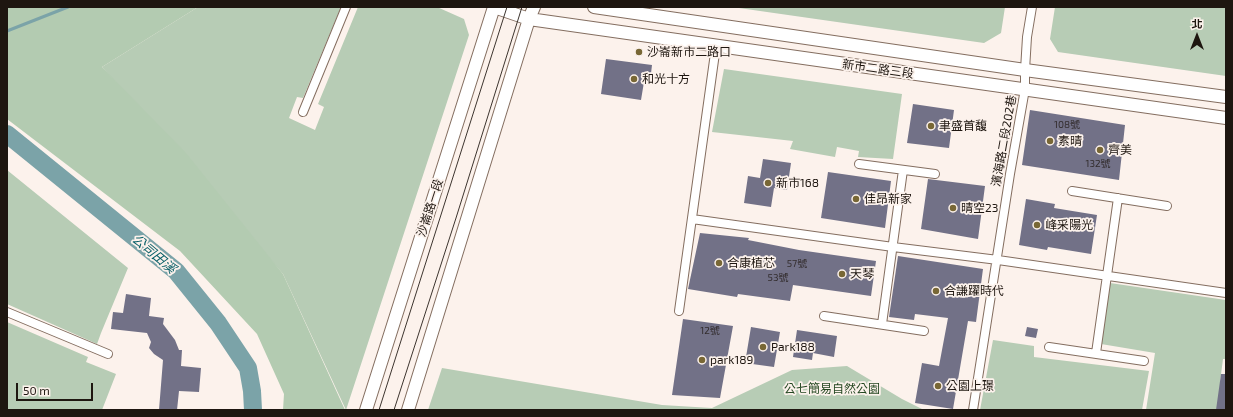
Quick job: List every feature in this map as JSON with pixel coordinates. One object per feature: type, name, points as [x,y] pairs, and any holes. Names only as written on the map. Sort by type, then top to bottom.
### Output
[{"type":"street","points":[[303,112],[346,7]]},
{"type":"street","name":"新市二路三段","points":[[494,7],[529,19],[1226,118]]},
{"type":"street","name":"沙崙路一段","points":[[366,410],[494,7]]},
{"type":"street","points":[[408,410],[534,7]]},
{"type":"street","name":"新市二路三段","points":[[594,7],[1025,70],[1226,97]]},
{"type":"street","name":"濱海路二段202巷","points":[[973,410],[998,260],[1010,174],[1026,89],[1025,70],[1027,38],[1032,7]]},
{"type":"street","points":[[679,312],[716,46]]},
{"type":"street","points":[[859,164],[935,174]]},
{"type":"street","points":[[882,324],[903,170]]},
{"type":"street","points":[[1072,191],[1168,206]]},
{"type":"street","points":[[1096,354],[1118,198]]},
{"type":"street","points":[[692,219],[998,260],[1226,293]]},
{"type":"street","points":[[7,312],[108,354]]},
{"type":"street","points":[[824,316],[924,330]]},
{"type":"street","points":[[1049,347],[1144,361]]},
{"type":"green space","points":[[7,7],[198,7],[102,67],[186,153],[283,274],[345,410],[283,410],[284,394],[257,334],[180,251],[7,119]]},
{"type":"green space","points":[[198,7],[341,7],[303,98],[297,97],[289,118],[315,130],[324,107],[318,104],[358,7],[437,7],[464,19],[469,35],[346,410],[283,274],[102,67]]},
{"type":"green space","points":[[732,7],[1005,7],[1001,33],[984,43]]},
{"type":"green space","points":[[1055,7],[1226,7],[1226,76],[1058,52],[1050,39]]},
{"type":"green space","points":[[724,69],[902,94],[893,159],[858,157],[859,151],[837,147],[835,157],[790,149],[793,141],[712,132]]},
{"type":"green space","points":[[7,170],[128,268],[97,344],[7,304]]},
{"type":"green space","points":[[1110,283],[1226,300],[1226,359],[1223,359],[1220,382],[1226,410],[1146,410],[1155,353],[1101,344]]},
{"type":"green space","points":[[7,322],[88,357],[86,362],[116,374],[102,410],[7,410]]},
{"type":"green space","points":[[993,340],[1034,346],[1034,357],[1149,371],[1142,410],[980,410]]},
{"type":"green space","name":"公七簡易自然公園","points":[[847,366],[902,399],[924,410],[428,410],[442,368],[662,405],[712,408],[792,370]]},
{"type":"building","name":"和光十方","points":[[606,59],[652,65],[650,82],[644,82],[641,100],[601,94]]},
{"type":"building","name":"聿盛首馥","points":[[913,104],[954,110],[949,148],[907,143]]},
{"type":"building","points":[[1030,110],[1125,125],[1119,180],[1022,165]]},
{"type":"building","name":"新市168","points":[[763,159],[791,163],[787,190],[774,188],[771,207],[744,203],[748,176],[760,178]]},
{"type":"building","name":"佳昂新家","points":[[828,172],[891,181],[885,228],[821,218]]},
{"type":"building","name":"晴空23","points":[[928,179],[985,186],[978,239],[921,229]]},
{"type":"building","points":[[1026,199],[1055,204],[1054,208],[1097,215],[1091,254],[1048,247],[1047,250],[1019,245]]},
{"type":"building","points":[[700,233],[749,238],[748,240],[799,250],[876,261],[871,296],[793,285],[790,301],[738,294],[737,297],[688,289]]},
{"type":"building","name":"合謙躍時代","points":[[898,256],[983,269],[976,322],[968,321],[953,409],[915,403],[922,363],[939,366],[948,318],[915,314],[914,320],[889,317]]},
{"type":"building","points":[[126,294],[151,298],[149,316],[164,318],[163,324],[175,340],[179,350],[182,350],[181,366],[201,368],[199,392],[179,391],[177,410],[159,410],[163,360],[154,354],[149,348],[151,342],[147,333],[111,329],[113,312],[123,313]]},
{"type":"building","name":"park189","points":[[683,319],[733,326],[720,398],[672,395]]},
{"type":"building","name":"Park188","points":[[751,327],[780,332],[774,367],[745,363]]},
{"type":"building","points":[[1027,327],[1038,329],[1036,338],[1025,336]]},
{"type":"building","points":[[797,330],[837,336],[834,357],[813,353],[812,360],[793,357]]},
{"type":"building","points":[[1221,374],[1226,374],[1226,410],[1216,410]]},
{"type":"waterway","points":[[7,31],[68,7]]},
{"type":"waterway","name":"公司田溪","points":[[7,134],[176,271],[218,323],[248,368],[252,391],[253,410]]},
{"type":"tram line","points":[[379,410],[507,7]]},
{"type":"tram line","points":[[394,410],[522,7]]},
{"type":"place","name":"沙崙新市二路口","points":[[639,52]]},
{"type":"place","name":"和光十方","points":[[634,79]]},
{"type":"place","name":"聿盛首馥","points":[[931,126]]},
{"type":"place","name":"素晴","points":[[1050,141]]},
{"type":"place","name":"齊美","points":[[1100,150]]},
{"type":"place","name":"新市168","points":[[768,183]]},
{"type":"place","name":"佳昂新家","points":[[856,199]]},
{"type":"place","name":"晴空23","points":[[953,208]]},
{"type":"place","name":"峰采陽光","points":[[1037,225]]},
{"type":"place","name":"合康植芯","points":[[719,263]]},
{"type":"place","name":"天琴","points":[[842,274]]},
{"type":"place","name":"合謙躍時代","points":[[936,291]]},
{"type":"place","name":"Park188","points":[[763,347]]},
{"type":"place","name":"park189","points":[[702,360]]},
{"type":"place","name":"公園上璟","points":[[938,386]]}]
